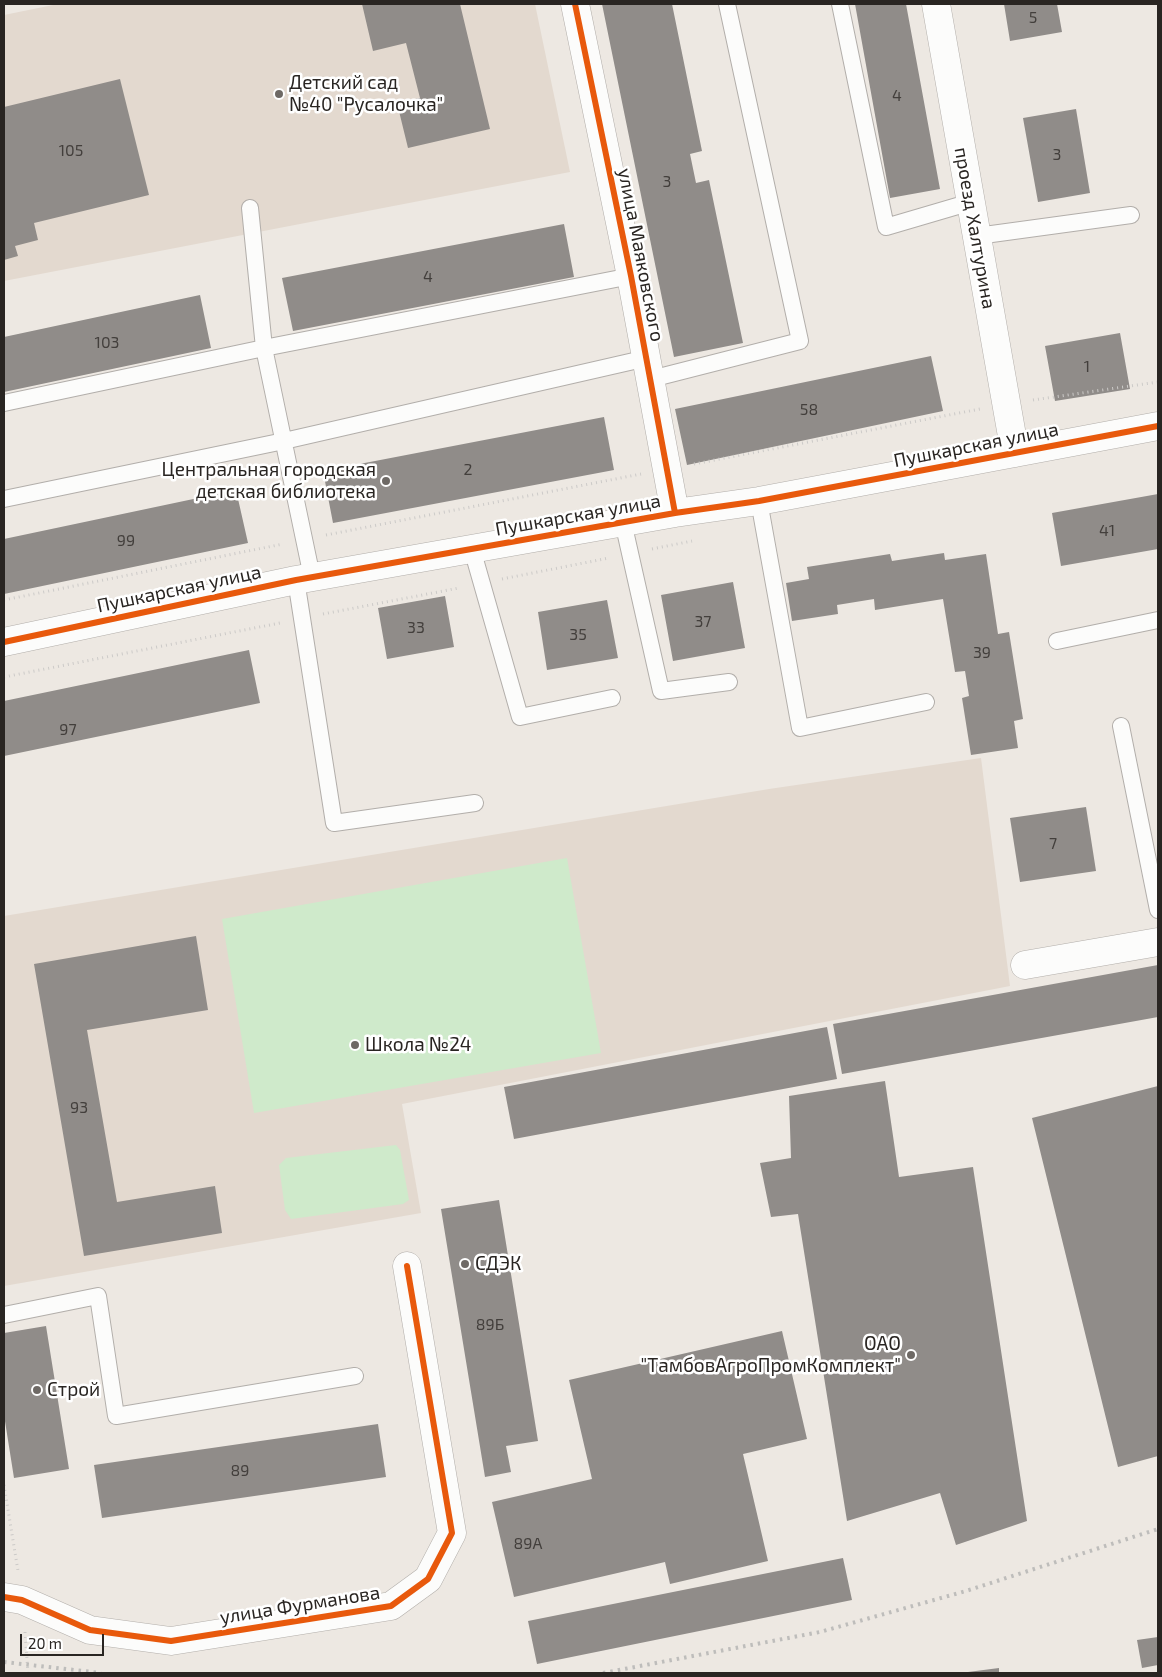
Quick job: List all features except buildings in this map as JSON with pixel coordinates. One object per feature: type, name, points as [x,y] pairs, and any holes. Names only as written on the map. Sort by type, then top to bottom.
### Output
[{"type":"street","name":"улица Маяковского","points":[[575,4],[631,276],[675,513]]},
{"type":"street","name":"проезд Халтурина","points":[[936,4],[1014,453]]},
{"type":"street","name":"Пушкарская улица","points":[[4,642],[304,578],[675,513],[760,501],[1158,426]]},
{"type":"street","points":[[1025,965],[1158,942]]},
{"type":"street","name":"улица Фурманова","points":[[4,1597],[22,1600],[90,1630],[171,1640],[390,1606],[428,1579],[452,1533],[407,1266]]},
{"type":"lane","points":[[4,499],[284,441],[800,341],[727,4]]},
{"type":"lane","points":[[840,4],[886,227],[971,202]]},
{"type":"lane","points":[[250,208],[264,348],[304,540],[302,618],[334,823],[476,803]]},
{"type":"lane","points":[[976,236],[1131,214]]},
{"type":"lane","points":[[4,404],[264,348],[631,276]]},
{"type":"lane","points":[[760,501],[800,728],[926,702]]},
{"type":"lane","points":[[623,522],[661,691],[729,682]]},
{"type":"lane","points":[[472,549],[520,717],[612,698]]},
{"type":"lane","points":[[1057,640],[1158,620]]},
{"type":"lane","points":[[1120,726],[1158,910]]},
{"type":"lane","points":[[4,1315],[98,1296],[116,1416],[355,1376]]},
{"type":"path","points":[[4,600],[1006,404],[1158,382]]},
{"type":"path","points":[[4,677],[697,540]]},
{"type":"shaded area","name":"Детский сад №40 \"Русалочка\"","points":[[58,4],[535,4],[570,172],[4,281],[4,15]]},
{"type":"shaded area","name":"Школа №24","points":[[981,758],[1010,986],[402,1104],[421,1213],[4,1286],[4,916],[769,789]]},
{"type":"green space","points":[[567,858],[601,1053],[254,1113],[222,919]]},
{"type":"green space","points":[[396,1145],[400,1150],[409,1200],[403,1204],[291,1219],[285,1210],[279,1165],[286,1158]]},
{"type":"railway","points":[[603,1673],[820,1632],[966,1591],[1158,1529]]},
{"type":"railway","points":[[4,1662],[101,1673]]},
{"type":"cycle path","points":[[575,4],[631,276],[675,513]]},
{"type":"cycle path","points":[[4,642],[296,580],[675,513],[759,501],[1158,426]]},
{"type":"cycle path","points":[[4,1597],[22,1600],[90,1630],[171,1641],[391,1606],[428,1579],[452,1533],[407,1266]]},
{"type":"place","name":"Детский сад №40 \"Русалочка\"","points":[[279,94]]},
{"type":"place","name":"Центральная городская детская библиотека","points":[[386,481]]},
{"type":"place","name":"Школа №24","points":[[355,1045]]},
{"type":"place","name":"СДЭК","points":[[465,1264]]},
{"type":"place","name":"ОАО \"ТамбовАгроПромКомплект\"","points":[[911,1355]]},
{"type":"place","name":"Строй","points":[[37,1390]]}]
